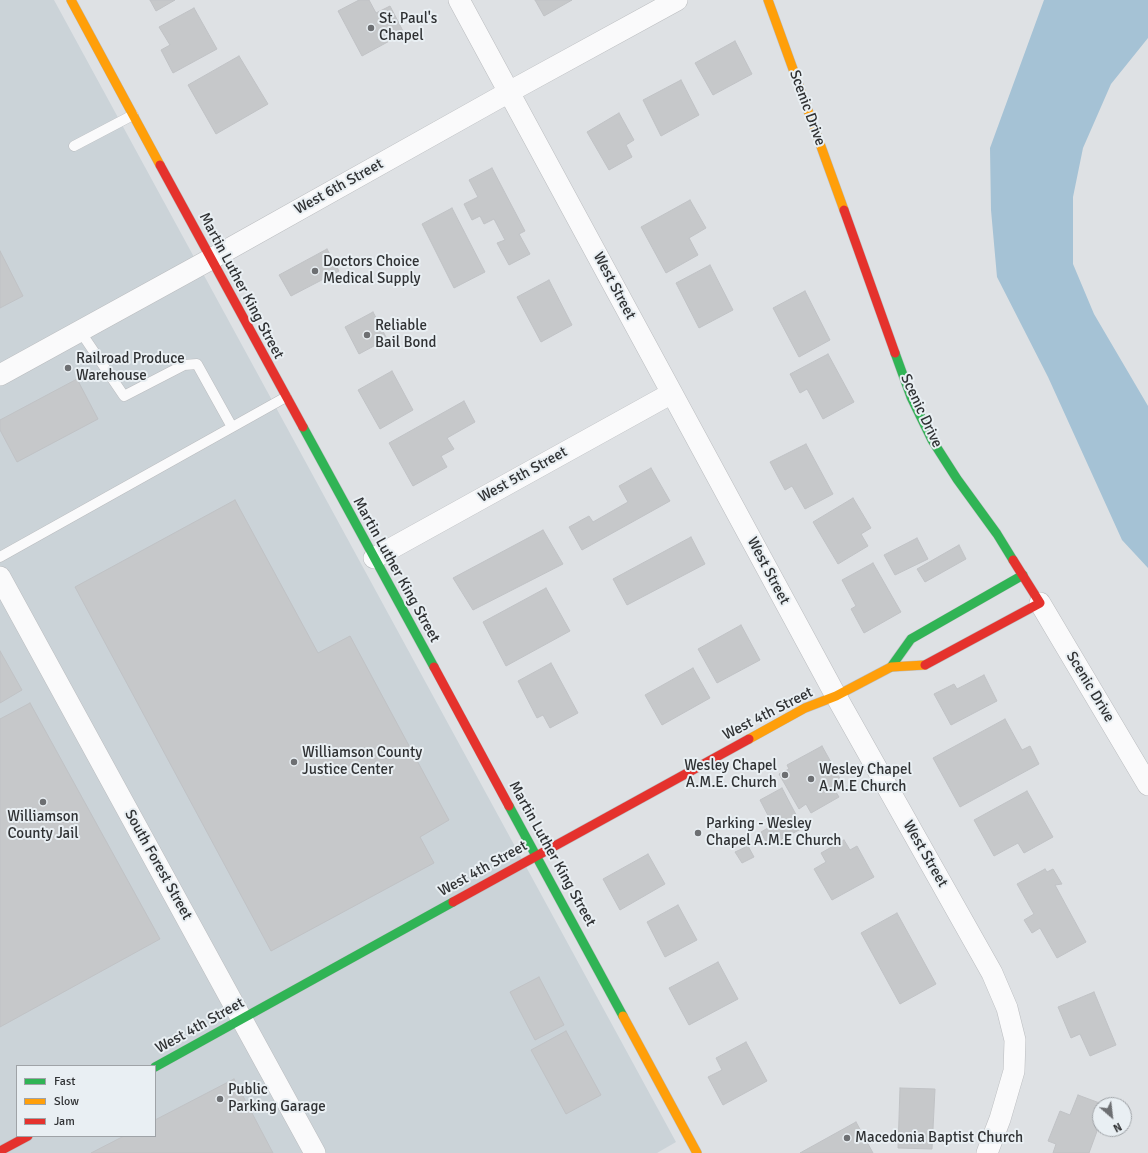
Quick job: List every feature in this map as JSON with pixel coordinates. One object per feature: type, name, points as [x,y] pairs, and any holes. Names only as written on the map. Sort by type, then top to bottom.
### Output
[{"type":"street","name":"Martin Luther King Street","points":[[71,0],[697,1153]]},
{"type":"street","name":"West Street","points":[[459,0],[836,696],[992,973],[1008,1008],[1015,1040],[1014,1071],[988,1153]]},
{"type":"street","name":"West 6th Street","points":[[0,375],[677,0]]},
{"type":"street","name":"Scenic Drive","points":[[768,0],[912,397],[932,440],[957,479],[997,534],[1023,575],[1148,785]]},
{"type":"street","name":"West 5th Street","points":[[374,558],[672,393]]},
{"type":"street","name":"West 4th Street","points":[[891,667],[910,639],[1023,575]]},
{"type":"street","name":"South Forest Street","points":[[0,577],[316,1153]]},
{"type":"street","name":"West 4th Street","points":[[156,1066],[805,708],[836,696],[891,667],[926,666],[1040,603]]},
{"type":"street","points":[[0,1151],[26,1137]]},
{"type":"lane","points":[[74,146],[133,115]]},
{"type":"lane","points":[[80,331],[124,396],[184,365],[197,364],[232,427]]},
{"type":"lane","points":[[0,557],[286,397]]},
{"type":"shaded area","points":[[0,0],[54,0],[676,1142],[657,1153],[0,1153]]},
{"type":"water","points":[[1044,0],[1148,0],[1148,38],[1111,84],[1083,148],[1073,197],[1073,264],[1094,314],[1148,406],[1148,568],[1122,540],[1048,377],[997,277],[991,210],[990,148]]},
{"type":"building","points":[[150,0],[175,0],[156,11]]},
{"type":"building","points":[[359,0],[369,0],[376,13],[390,6],[404,33],[362,56],[338,11]]},
{"type":"building","points":[[535,0],[572,0],[544,16]]},
{"type":"building","points":[[194,8],[217,49],[173,73],[161,50],[170,45],[159,27]]},
{"type":"building","points":[[735,41],[752,74],[713,95],[695,63]]},
{"type":"building","points":[[239,56],[268,104],[216,134],[188,85]]},
{"type":"building","points":[[681,80],[699,115],[661,136],[643,100]]},
{"type":"building","points":[[619,113],[634,140],[626,145],[632,157],[609,170],[587,132]]},
{"type":"building","points":[[492,168],[525,231],[519,234],[530,254],[509,265],[497,243],[505,240],[494,219],[484,224],[480,216],[472,220],[464,204],[478,197],[469,180]]},
{"type":"building","points":[[690,200],[706,228],[689,238],[698,255],[666,273],[641,227]]},
{"type":"building","points":[[452,208],[485,272],[454,288],[422,224]]},
{"type":"building","points":[[327,249],[339,271],[291,296],[279,275]]},
{"type":"building","points":[[0,251],[23,296],[0,308]]},
{"type":"building","points":[[710,265],[733,310],[699,328],[676,283]]},
{"type":"building","points":[[549,280],[572,325],[541,342],[517,297]]},
{"type":"building","points":[[805,291],[830,340],[799,357],[773,308]]},
{"type":"building","points":[[373,312],[387,339],[359,354],[345,327]]},
{"type":"building","points":[[828,354],[854,402],[823,419],[807,389],[800,393],[790,374]]},
{"type":"building","points":[[392,371],[413,410],[380,429],[358,390]]},
{"type":"building","points":[[77,379],[98,419],[17,462],[0,430],[0,420]]},
{"type":"building","points":[[464,401],[475,422],[447,438],[454,449],[441,456],[447,467],[413,486],[389,443]]},
{"type":"building","points":[[806,444],[833,494],[805,509],[792,486],[785,490],[770,462]]},
{"type":"building","points":[[651,468],[670,501],[582,550],[569,527],[589,516],[593,522],[628,502],[619,486]]},
{"type":"building","points":[[853,498],[871,528],[861,534],[868,546],[838,564],[813,522]]},
{"type":"building","name":"Williamson County Justice Center","points":[[235,500],[318,653],[350,636],[449,820],[420,837],[434,863],[271,951],[75,587]]},
{"type":"building","points":[[543,530],[563,564],[473,610],[453,578]]},
{"type":"building","points":[[691,537],[705,564],[627,605],[613,579]]},
{"type":"building","points":[[917,538],[928,559],[895,575],[884,555]]},
{"type":"building","points":[[959,545],[966,559],[925,582],[917,569]]},
{"type":"building","points":[[873,563],[901,612],[864,633],[851,609],[856,606],[842,580]]},
{"type":"building","points":[[546,588],[570,631],[506,666],[483,622]]},
{"type":"building","points":[[741,625],[760,660],[717,683],[698,649]]},
{"type":"building","points":[[0,651],[22,690],[0,703]]},
{"type":"building","points":[[551,663],[578,713],[550,728],[543,715],[537,718],[518,681]]},
{"type":"building","points":[[693,668],[710,698],[662,725],[645,695]]},
{"type":"building","points":[[984,675],[997,701],[951,725],[934,694],[954,684],[957,689]]},
{"type":"building","name":"Williamson County Jail","points":[[30,703],[160,939],[0,1027],[0,719]]},
{"type":"building","points":[[1005,719],[1022,750],[1030,746],[1039,764],[960,807],[933,758]]},
{"type":"building","name":"Wesley Chapel A.M.E Church","points":[[822,746],[843,784],[834,789],[839,797],[811,813],[806,804],[799,809],[779,774],[789,769],[787,765]]},
{"type":"building","points":[[782,788],[803,828],[768,846],[761,832],[773,825],[760,800]]},
{"type":"building","points":[[1027,791],[1053,837],[1024,853],[1018,843],[994,856],[974,820]]},
{"type":"building","points":[[844,840],[850,850],[857,846],[874,877],[832,900],[814,869],[826,862],[821,853]]},
{"type":"building","points":[[748,846],[754,857],[742,863],[735,852]]},
{"type":"building","points":[[648,854],[665,884],[620,910],[603,879]]},
{"type":"building","points":[[1045,869],[1047,872],[1053,869],[1062,884],[1055,885],[1086,942],[1057,958],[1040,928],[1032,933],[1024,920],[1034,914],[1017,884]]},
{"type":"building","points":[[678,905],[697,940],[665,957],[647,922]]},
{"type":"building","points":[[897,913],[936,984],[900,1004],[861,933]]},
{"type":"building","points":[[718,962],[738,999],[689,1025],[669,988]]},
{"type":"building","points":[[539,977],[564,1025],[535,1040],[510,992]]},
{"type":"building","points":[[1094,992],[1116,1045],[1090,1056],[1080,1034],[1071,1038],[1058,1007]]},
{"type":"building","points":[[566,1031],[601,1095],[566,1114],[531,1050]]},
{"type":"building","points":[[746,1042],[767,1081],[723,1105],[708,1077],[722,1070],[716,1058]]},
{"type":"building","name":"Public Parking Garage","points":[[234,1079],[273,1153],[91,1153],[122,1137],[156,1137],[156,1119]]},
{"type":"building","points":[[900,1088],[935,1089],[932,1149],[898,1148]]},
{"type":"building","points":[[1078,1095],[1092,1100],[1092,1137],[1095,1137],[1089,1153],[1053,1153],[1056,1144],[1048,1141],[1060,1111],[1070,1115]]},
{"type":"building","name":"Macedonia Baptist Church","points":[[856,1122],[873,1153],[800,1153]]},
{"type":"traffic: fast","points":[[895,353],[911,397],[932,440],[957,479],[997,534],[1013,560]]},
{"type":"traffic: fast","points":[[303,427],[434,667]]},
{"type":"traffic: fast","points":[[891,667],[911,639],[1023,575]]},
{"type":"traffic: fast","points":[[509,806],[623,1016]]},
{"type":"traffic: fast","points":[[156,1066],[453,902]]},
{"type":"traffic: slow","points":[[71,0],[160,165]]},
{"type":"traffic: slow","points":[[768,0],[844,210]]},
{"type":"traffic: slow","points":[[749,739],[805,708],[836,696],[891,667],[925,665]]},
{"type":"traffic: slow","points":[[623,1016],[697,1153]]},
{"type":"traffic: jam","points":[[160,165],[303,427]]},
{"type":"traffic: jam","points":[[844,210],[895,353]]},
{"type":"traffic: jam","points":[[925,665],[1040,603],[1013,560]]},
{"type":"traffic: jam","points":[[434,667],[509,806]]},
{"type":"traffic: jam","points":[[453,902],[749,739]]},
{"type":"traffic: jam","points":[[0,1151],[26,1137]]},
{"type":"place","name":"St. Paul's Chapel","points":[[371,28]]},
{"type":"place","name":"Doctors Choice Medical Supply","points":[[315,271]]},
{"type":"place","name":"Reliable Bail Bond","points":[[367,335]]},
{"type":"place","name":"Railroad Produce Warehouse","points":[[68,368]]},
{"type":"place","name":"Williamson County Justice Center","points":[[294,762]]},
{"type":"place","name":"Wesley Chapel A.M.E. Church","points":[[785,775]]},
{"type":"place","name":"Wesley Chapel A.M.E Church","points":[[811,779]]},
{"type":"place","name":"Williamson County Jail","points":[[43,802]]},
{"type":"place","name":"Parking - Wesley Chapel A.M.E Church","points":[[698,833]]},
{"type":"place","name":"Public Parking Garage","points":[[220,1099]]},
{"type":"place","name":"Macedonia Baptist Church","points":[[847,1138]]}]
